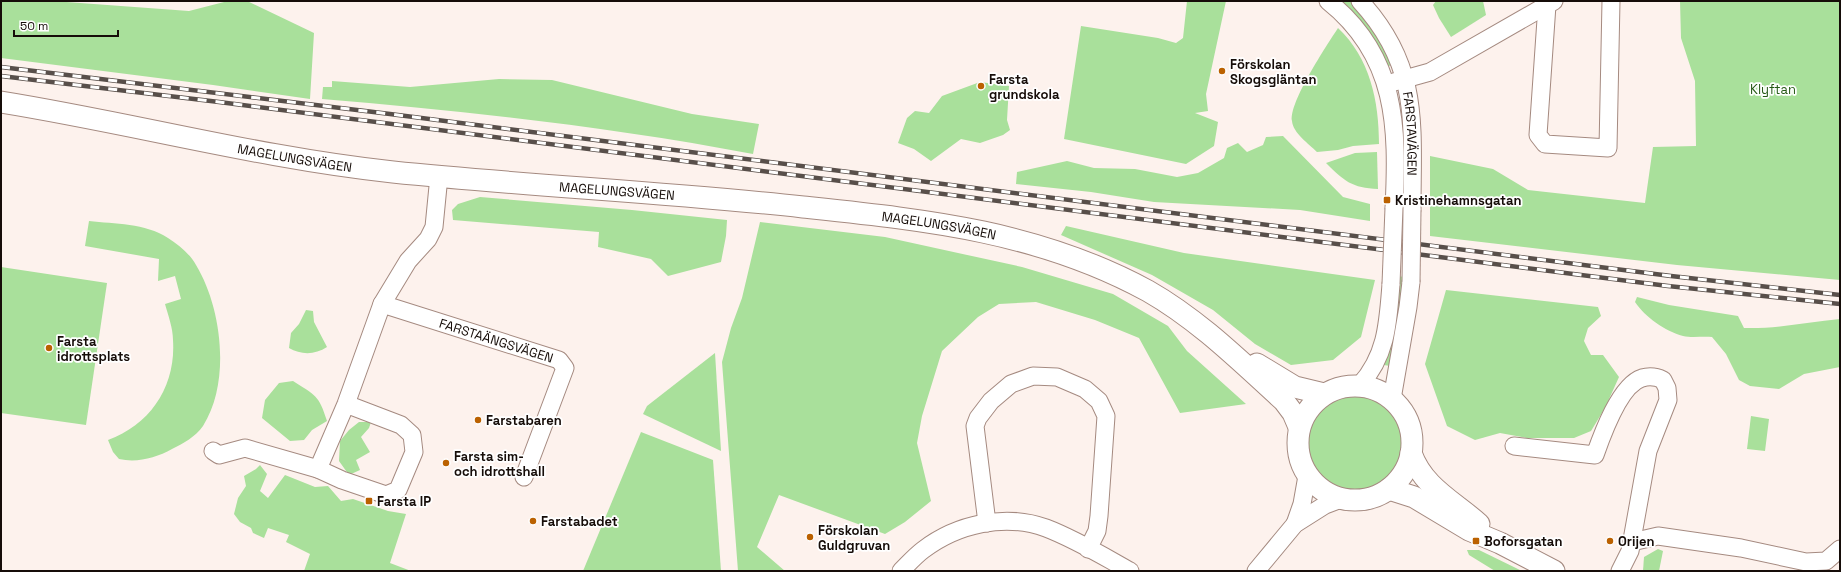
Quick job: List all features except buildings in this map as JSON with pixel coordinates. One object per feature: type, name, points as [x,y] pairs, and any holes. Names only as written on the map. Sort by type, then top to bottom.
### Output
[{"type":"main road","name":"MAGELUNGSVÄGEN","points":[[1,102],[292,158],[358,168],[756,202],[894,216],[965,227],[998,234],[1060,252],[1119,277],[1149,292],[1212,336],[1295,387],[1324,394]]},
{"type":"main road","name":"MAGELUNGSVÄGEN","points":[[1212,336],[1284,401],[1293,412],[1299,427]]},
{"type":"main road","points":[[1360,385],[1382,392],[1392,399],[1402,410],[1411,430],[1411,453],[1405,471],[1389,489],[1364,499],[1340,499],[1322,491],[1307,476],[1302,465],[1297,440],[1299,427],[1310,406],[1324,394],[1344,386],[1360,385]]},
{"type":"main road","points":[[1411,453],[1416,467],[1426,480],[1500,542]]},
{"type":"main road","points":[[1389,489],[1414,497],[1468,530],[1500,542],[1554,571]]},
{"type":"street","name":"FARSTAVÄGEN","points":[[1328,1],[1360,32],[1374,57],[1387,84],[1392,108],[1395,137],[1394,208],[1388,322],[1381,350],[1375,366],[1360,385]]},
{"type":"street","name":"FARSTAVÄGEN","points":[[1360,1],[1375,18],[1390,39],[1399,58],[1406,80],[1410,106],[1412,138],[1411,282],[1392,399]]},
{"type":"street","points":[[1550,3],[1538,135],[1545,144],[1608,148],[1611,1]]},
{"type":"street","points":[[1387,84],[1406,80],[1430,72],[1550,3]]},
{"type":"street","points":[[318,469],[346,404],[382,304],[407,262],[428,239],[434,227],[439,176]]},
{"type":"street","name":"FARSTAÄNGSVÄGEN","points":[[382,304],[559,360],[565,368],[524,477]]},
{"type":"street","points":[[986,523],[975,426],[978,418],[991,401],[1011,384],[1033,376],[1057,377],[1085,389],[1099,402],[1106,416],[1100,516],[1097,531],[1088,549]]},
{"type":"street","points":[[1514,446],[1595,455],[1618,403],[1632,384],[1642,378],[1655,377],[1663,380],[1667,388],[1668,400],[1648,450],[1632,542],[1630,550],[1620,571]]},
{"type":"street","points":[[213,451],[219,455],[245,448],[318,469],[342,480],[386,495],[398,490],[414,452],[412,435],[401,425],[346,404]]},
{"type":"street","points":[[1295,524],[1302,504],[1307,476]]},
{"type":"street","points":[[1256,571],[1295,524],[1325,505],[1340,499]]},
{"type":"street","points":[[901,571],[922,550],[947,534],[972,525],[997,521],[1025,523],[1046,528],[1130,571]]},
{"type":"street","points":[[1632,542],[1658,536],[1741,548],[1806,562],[1826,561],[1840,549]]},
{"type":"green space","points":[[1,1],[53,1],[189,11],[228,1],[247,1],[314,33],[310,99],[1,58]]},
{"type":"green space","points":[[1187,1],[1226,1],[1206,94],[1208,111],[1195,113],[1218,122],[1214,146],[1186,164],[1064,139],[1081,26],[1158,38],[1176,43],[1183,38]]},
{"type":"green space","points":[[1339,1],[1350,1],[1365,16],[1393,63],[1388,67],[1367,31],[1354,15]]},
{"type":"green space","points":[[1436,1],[1483,1],[1486,15],[1451,37],[1433,5]]},
{"type":"green space","name":"Klyftan","points":[[1680,1],[1840,1],[1840,280],[1677,265],[1430,236],[1430,156],[1493,169],[1528,190],[1645,203],[1653,147],[1696,146],[1695,81],[1681,38]]},
{"type":"green space","points":[[1338,28],[1358,53],[1370,81],[1377,112],[1379,144],[1353,146],[1338,150],[1317,152],[1295,130],[1292,121],[1293,112],[1302,88]]},
{"type":"green space","points":[[499,79],[552,80],[692,114],[759,124],[753,154],[700,144],[538,121],[322,99],[323,87],[332,87],[332,81],[410,87]]},
{"type":"green space","points":[[980,82],[1009,86],[1007,120],[1010,130],[1003,135],[980,143],[961,139],[931,161],[914,149],[898,143],[907,118],[915,111],[929,113],[942,96]]},
{"type":"green space","points":[[1283,136],[1343,197],[1370,204],[1370,221],[1300,210],[1154,202],[1091,192],[1016,184],[1017,172],[1067,161],[1094,168],[1135,169],[1177,177],[1198,173],[1224,158],[1227,148],[1238,143],[1247,152],[1263,145],[1266,137]]},
{"type":"green space","points":[[1377,152],[1378,189],[1361,187],[1349,182],[1338,175],[1326,163],[1355,153]]},
{"type":"green space","points":[[480,197],[727,220],[726,236],[721,262],[668,276],[651,259],[598,247],[599,232],[453,220],[452,210],[458,204]]},
{"type":"green space","points":[[89,221],[150,229],[168,238],[184,250],[194,261],[205,282],[212,302],[220,345],[220,367],[212,408],[203,426],[193,437],[166,452],[146,459],[119,459],[113,452],[108,440],[137,424],[158,401],[165,388],[173,357],[173,335],[165,304],[181,299],[175,276],[158,281],[159,259],[85,246]]},
{"type":"green space","points":[[760,222],[885,237],[1022,267],[1113,294],[1168,326],[1187,351],[1246,404],[1180,413],[1139,338],[1095,320],[1036,302],[999,304],[978,317],[942,351],[922,416],[917,443],[931,501],[905,522],[885,534],[779,495],[757,547],[785,571],[738,571],[722,362],[731,328],[742,298]]},
{"type":"green space","points":[[1066,226],[1184,253],[1375,280],[1361,337],[1333,360],[1291,365],[1255,344],[1213,310],[1152,275],[1061,235]]},
{"type":"green space","name":"Farsta idrottsplats","points":[[1,267],[107,283],[86,425],[1,413]]},
{"type":"green space","points":[[1398,276],[1404,277],[1403,291],[1390,366],[1384,365],[1395,315]]},
{"type":"green space","points":[[1446,290],[1598,307],[1601,316],[1588,328],[1584,341],[1591,355],[1603,355],[1619,377],[1605,408],[1591,431],[1574,438],[1527,438],[1500,433],[1475,440],[1447,426],[1425,364]]},
{"type":"green space","points":[[1637,297],[1669,305],[1738,316],[1744,328],[1780,326],[1840,319],[1840,367],[1804,374],[1779,389],[1750,386],[1739,380],[1726,354],[1712,337],[1686,337],[1669,331],[1656,323],[1639,308],[1635,302]]},
{"type":"green space","points":[[306,310],[313,311],[314,322],[327,347],[318,352],[303,353],[289,348],[291,333],[299,324]]},
{"type":"green space","points":[[715,353],[721,451],[643,414],[647,406]]},
{"type":"green space","points":[[293,381],[315,396],[319,401],[327,421],[312,430],[304,440],[290,441],[262,418],[265,400],[279,383]]},
{"type":"green space","points":[[1356,394],[1375,397],[1391,408],[1402,424],[1405,443],[1402,462],[1391,478],[1375,489],[1356,492],[1337,489],[1321,478],[1310,462],[1307,443],[1310,424],[1321,408],[1337,397]]},
{"type":"green space","points":[[1751,416],[1769,419],[1765,451],[1747,449]]},
{"type":"green space","points":[[359,422],[371,422],[369,428],[361,437],[370,452],[356,460],[360,470],[349,475],[339,461],[340,441],[349,430]]},
{"type":"green space","points":[[641,432],[713,460],[721,571],[583,571]]},
{"type":"green space","points":[[260,465],[267,474],[260,491],[268,498],[285,475],[315,487],[328,486],[341,501],[353,499],[388,511],[406,514],[390,563],[411,571],[304,571],[310,554],[286,542],[289,535],[268,528],[264,538],[253,533],[251,528],[240,522],[234,514],[238,498],[246,486],[244,476]]},
{"type":"green space","points":[[1658,549],[1663,551],[1659,571],[1643,571],[1644,557]]},
{"type":"green space","points":[[1467,550],[1479,550],[1522,571],[1495,571],[1469,555]]},
{"type":"railway","points":[[1,67],[390,114],[1671,276],[1840,295]]},
{"type":"railway","points":[[1,76],[219,102],[1668,286],[1840,304]]},
{"type":"place","name":"Förskolan Skogsgläntan","points":[[1222,71]]},
{"type":"place","name":"Farsta grundskola","points":[[981,86]]},
{"type":"place","name":"Kristinehamnsgatan","points":[[1387,200]]},
{"type":"place","name":"Farsta idrottsplats","points":[[49,348]]},
{"type":"place","name":"Farstabaren","points":[[478,420]]},
{"type":"place","name":"Farsta sim- och idrottshall","points":[[446,463]]},
{"type":"place","name":"Farsta IP","points":[[369,501]]},
{"type":"place","name":"Farstabadet","points":[[533,521]]},
{"type":"place","name":"Förskolan Guldgruvan","points":[[810,537]]},
{"type":"place","name":"Boforsgatan","points":[[1476,541]]},
{"type":"place","name":"Orijen","points":[[1610,541]]}]
